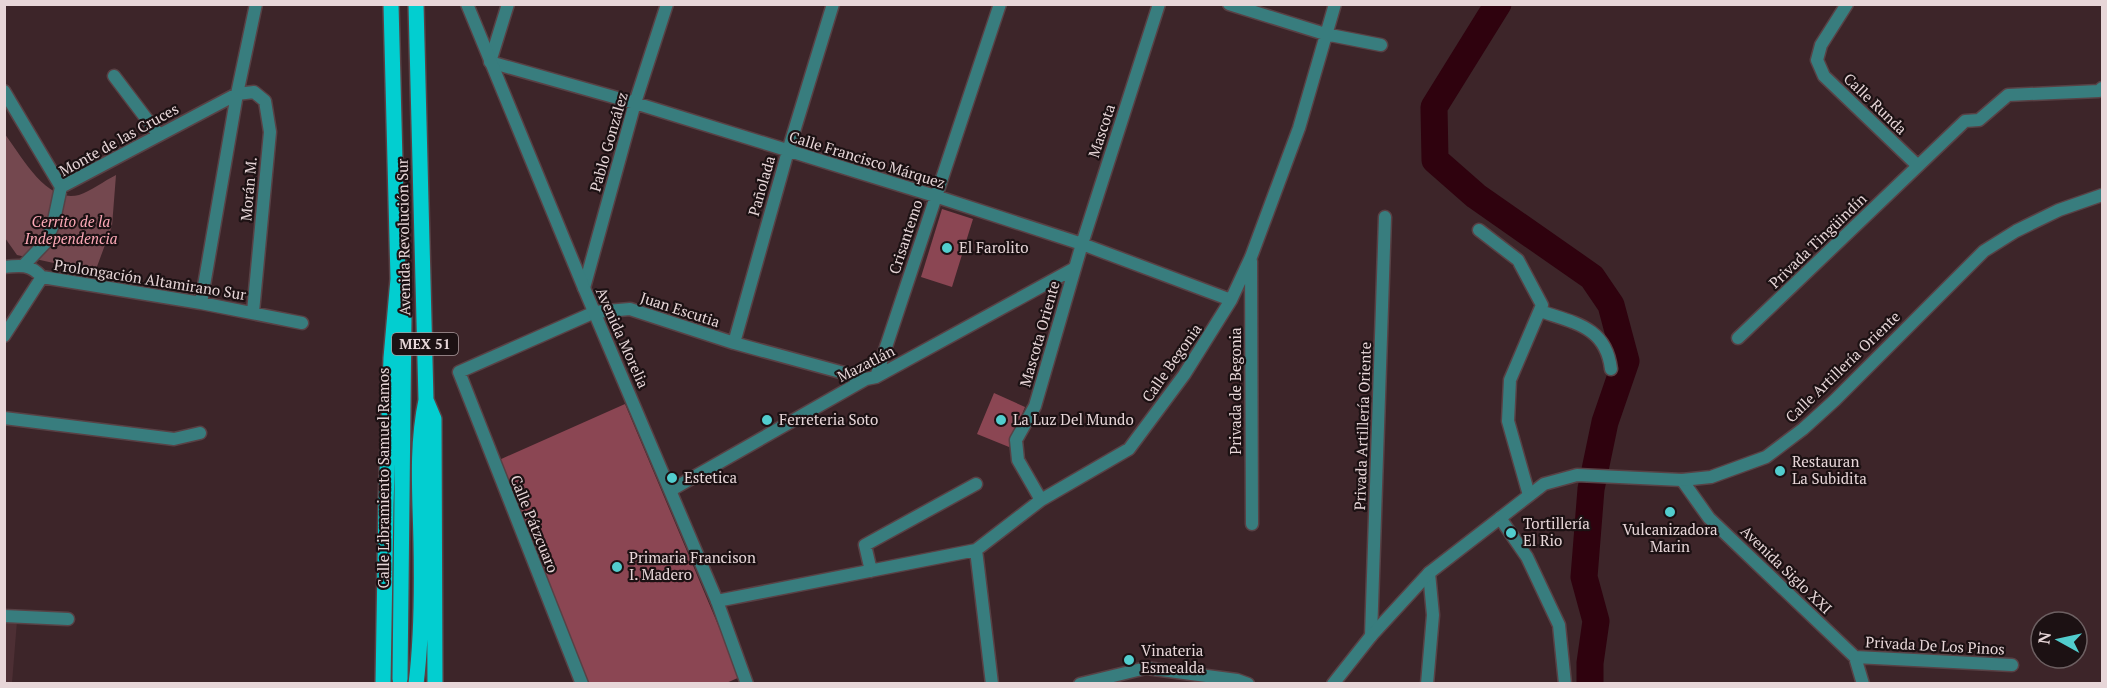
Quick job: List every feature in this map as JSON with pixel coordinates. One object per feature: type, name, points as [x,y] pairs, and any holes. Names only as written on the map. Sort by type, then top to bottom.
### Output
[{"type":"main road","name":"Avenida Revolución Sur","points":[[382,684],[386,482],[391,358],[398,279],[392,4]]},
{"type":"main road","name":"Avenida Revolución Sur","points":[[416,4],[426,400],[420,427],[419,455],[422,583],[416,684]]},
{"type":"main road","name":"Calle Libramiento Samuel Ramos","points":[[398,279],[402,290],[404,318],[400,679]]},
{"type":"main road","points":[[426,400],[434,419],[435,684]]},
{"type":"street","points":[[201,303],[237,94],[256,4]]},
{"type":"street","name":"Avenida Morelia","points":[[467,4],[717,601],[742,682]]},
{"type":"street","points":[[490,62],[508,4]]},
{"type":"street","name":"Pablo González","points":[[584,288],[635,103],[667,4]]},
{"type":"street","name":"Pañolada","points":[[734,343],[833,4]]},
{"type":"street","name":"Crisantemo","points":[[871,378],[1000,4]]},
{"type":"street","name":"Mascota","points":[[1075,268],[1159,4]]},
{"type":"street","points":[[1229,4],[1326,33],[1381,45]]},
{"type":"street","name":"Calle Begonia","points":[[717,601],[976,550],[1041,500],[1129,449],[1184,375],[1231,300],[1251,257],[1299,128],[1335,4]]},
{"type":"street","name":"Calle Runda","points":[[1846,4],[1821,45],[1817,60],[1824,76],[1918,166]]},
{"type":"street","name":"Calle Francisco Márquez","points":[[490,62],[635,103],[935,196],[1082,244],[1231,300]]},
{"type":"street","points":[[114,76],[158,134]]},
{"type":"street","name":"Privada Tingüindín","points":[[1738,339],[1965,121],[1979,120],[2008,95],[2099,91],[2103,88]]},
{"type":"street","points":[[4,91],[61,187]]},
{"type":"street","name":"Morán M.","points":[[237,94],[254,92],[265,101],[270,132],[253,312]]},
{"type":"street","name":"Monte de las Cruces","points":[[24,265],[45,243],[53,225],[61,187],[237,94]]},
{"type":"street","name":"Calle Artillería Oriente","points":[[1333,684],[1371,636],[1429,573],[1544,484],[1577,475],[1605,474],[1682,480],[1711,477],[1766,457],[1803,429],[1834,400],[1984,251],[2016,231],[2059,210],[2103,195]]},
{"type":"street","name":"Privada Artillería Oriente","points":[[1371,636],[1385,217]]},
{"type":"street","points":[[1479,230],[1518,260],[1542,305],[1510,380],[1508,421],[1529,495]]},
{"type":"street","name":"Privada de Begonia","points":[[1251,257],[1252,524]]},
{"type":"street","points":[[4,267],[24,265],[34,269],[42,277],[4,336]]},
{"type":"street","name":"Mazatlán","points":[[671,490],[871,378],[1075,268]]},
{"type":"street","name":"Mascota Oriente","points":[[1041,500],[1018,460],[1016,440],[1035,406],[1075,268]]},
{"type":"street","name":"Prolongación Altamirano Sur","points":[[42,277],[253,312],[302,323]]},
{"type":"street","name":"Juan Escutia","points":[[458,375],[462,370],[595,312],[630,309],[734,343],[871,378]]},
{"type":"street","points":[[1540,311],[1596,333],[1609,354],[1611,369]]},
{"type":"street","name":"Calle Pátzcuaro","points":[[458,375],[582,684]]},
{"type":"street","points":[[4,418],[174,439],[200,433]]},
{"type":"street","name":"Avenida Siglo XXI","points":[[1682,480],[1709,518],[1855,657],[1863,684]]},
{"type":"street","points":[[871,571],[864,545],[976,484]]},
{"type":"street","points":[[1500,518],[1527,557],[1559,625],[1565,684]]},
{"type":"street","points":[[976,550],[992,684]]},
{"type":"street","points":[[1427,684],[1432,615],[1429,573]]},
{"type":"street","points":[[4,616],[68,619]]},
{"type":"street","name":"Privada De Los Pinos","points":[[1855,657],[2012,665]]},
{"type":"street","points":[[1080,684],[1146,668],[1237,680],[1248,684]]},
{"type":"shaded area","points":[[5,620],[17,621],[12,683],[5,684]]},
{"type":"green space","name":"Cerrito de la Independencia","points":[[4,133],[26,165],[45,185],[56,192],[67,196],[79,195],[116,175],[112,226],[95,272],[17,255],[5,238]]},
{"type":"building","name":"El Farolito","points":[[942,209],[973,219],[952,287],[921,277]]},
{"type":"building","name":"La Luz Del Mundo","points":[[994,393],[1025,407],[1009,447],[977,434]]},
{"type":"building","name":"Primaria Francison I. Madero","points":[[625,404],[740,677],[724,684],[586,684],[499,460]]},
{"type":"waterway","points":[[1498,4],[1434,107],[1435,160],[1476,196],[1592,277],[1611,305],[1626,361],[1605,422],[1591,489],[1584,577],[1596,621],[1590,663],[1590,684]]},
{"type":"place","name":"El Farolito","points":[[947,248]]},
{"type":"place","name":"Ferreteria Soto","points":[[767,420]]},
{"type":"place","name":"La Luz Del Mundo","points":[[1001,420]]},
{"type":"place","name":"Restauran La Subidita","points":[[1780,471]]},
{"type":"place","name":"Estetica","points":[[672,478]]},
{"type":"place","name":"Vulcanizadora Marin","points":[[1670,512]]},
{"type":"place","name":"Tortillería El Rio","points":[[1511,533]]},
{"type":"place","name":"Primaria Francison I. Madero","points":[[617,567]]},
{"type":"place","name":"Vinateria Esmealda","points":[[1129,660]]}]
